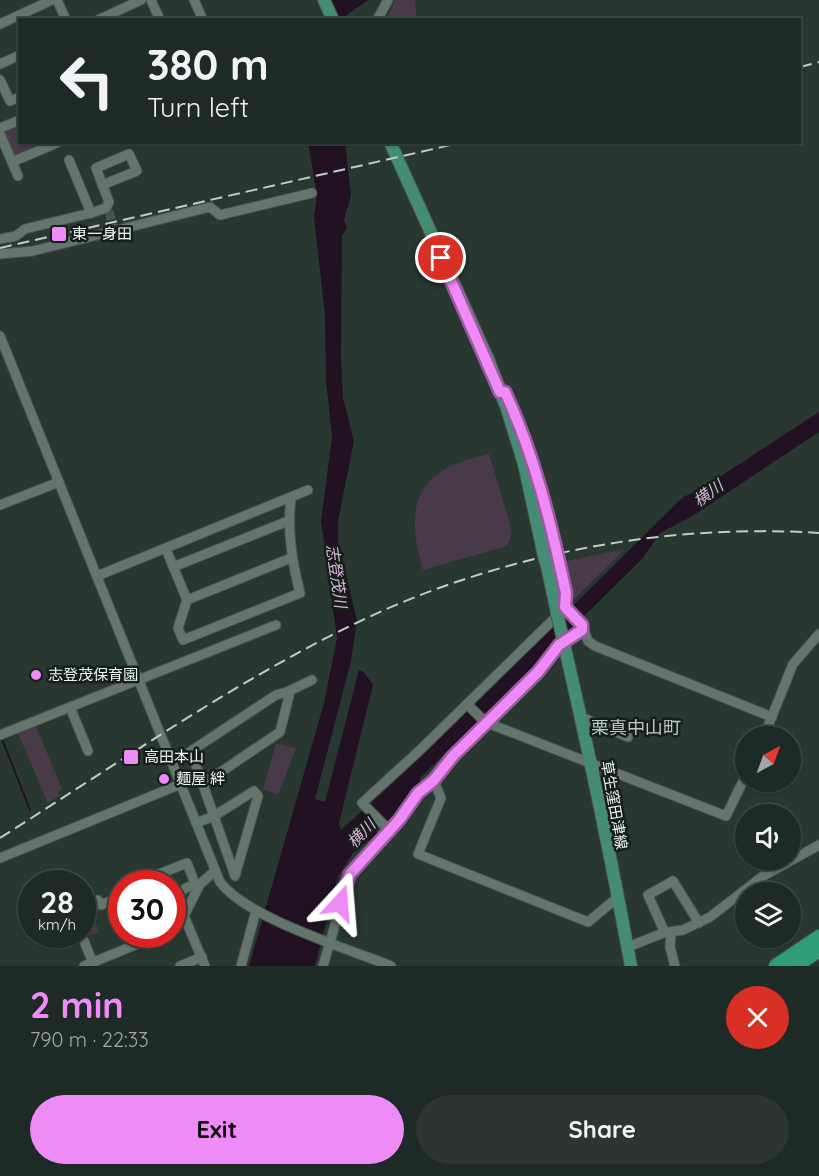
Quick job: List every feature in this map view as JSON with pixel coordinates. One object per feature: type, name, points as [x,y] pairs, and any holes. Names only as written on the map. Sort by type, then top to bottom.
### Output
[{"type":"highway","points":[[776,966],[819,937]]},
{"type":"highway","points":[[795,966],[819,950]]},
{"type":"main road","points":[[324,0],[332,18]]},
{"type":"main road","name":"草生窪田津線","points":[[391,144],[500,392],[524,464],[545,561],[563,609],[564,644],[591,763],[631,966]]},
{"type":"street","points":[[0,24],[52,0]]},
{"type":"street","points":[[57,0],[65,18]]},
{"type":"street","points":[[102,18],[141,0]]},
{"type":"street","points":[[151,0],[159,18]]},
{"type":"street","points":[[194,0],[202,18]]},
{"type":"street","points":[[378,18],[388,0]]},
{"type":"street","points":[[0,64],[18,57]]},
{"type":"street","points":[[0,80],[10,101],[18,98]]},
{"type":"street","points":[[0,128],[18,121]]},
{"type":"street","points":[[0,134],[18,176]]},
{"type":"street","points":[[12,162],[54,144]]},
{"type":"street","points":[[69,160],[91,213]]},
{"type":"street","points":[[0,239],[16,236],[25,229],[107,210],[109,202],[102,185]]},
{"type":"street","points":[[0,254],[33,251],[210,207],[220,215],[312,193]]},
{"type":"street","points":[[16,236],[19,251]]},
{"type":"street","points":[[0,336],[215,871],[229,893],[258,912],[391,966]]},
{"type":"street","points":[[389,830],[362,803],[563,609],[566,593],[543,494],[513,409],[505,392],[500,392]]},
{"type":"street","points":[[0,505],[59,482]]},
{"type":"street","points":[[97,576],[308,490]]},
{"type":"street","points":[[166,549],[187,600],[178,628],[183,640],[300,593],[291,558],[288,521],[291,498]]},
{"type":"street","points":[[173,567],[288,521]]},
{"type":"street","points":[[187,600],[291,558]]},
{"type":"street","points":[[563,609],[582,627],[588,641],[595,646],[772,717]]},
{"type":"street","points":[[0,735],[276,625]]},
{"type":"street","points":[[323,966],[328,941],[350,874],[418,793],[434,780],[441,769],[486,722],[538,672],[559,645],[582,627]]},
{"type":"street","points":[[768,726],[794,664],[819,634]]},
{"type":"street","points":[[235,876],[191,751],[276,695],[312,680]]},
{"type":"street","points":[[203,784],[280,732],[289,696],[287,692]]},
{"type":"street","points":[[467,704],[486,722],[726,816],[738,792]]},
{"type":"street","points":[[70,707],[88,751]]},
{"type":"street","points":[[581,717],[628,737]]},
{"type":"street","points":[[434,780],[441,798],[418,854],[588,922],[617,898]]},
{"type":"street","points":[[0,858],[181,784]]},
{"type":"street","points":[[196,823],[214,816],[254,791],[258,796],[229,893]]},
{"type":"street","points":[[628,947],[699,923],[729,905],[763,876],[819,845]]},
{"type":"street","points":[[169,870],[187,863],[197,889]]},
{"type":"street","points":[[197,889],[215,871]]},
{"type":"street","points":[[675,966],[668,933],[648,895],[673,880],[699,923]]},
{"type":"street","points":[[186,888],[188,886],[197,889]]},
{"type":"street","points":[[104,904],[108,902]]},
{"type":"street","points":[[241,966],[258,912]]},
{"type":"street","points":[[180,966],[203,962],[186,921]]},
{"type":"street","points":[[86,948],[89,964],[123,948]]},
{"type":"shaded area","points":[[395,0],[415,0],[417,18],[387,18]]},
{"type":"shaded area","points":[[18,123],[18,144],[32,144],[35,149],[17,156],[12,154],[3,133],[6,128]]},
{"type":"shaded area","points":[[489,454],[510,524],[511,535],[507,546],[423,570],[415,525],[416,507],[422,492],[432,479],[446,469],[465,460]]},
{"type":"shaded area","points":[[625,549],[568,605],[563,562]]},
{"type":"shaded area","points":[[35,724],[62,789],[58,792],[59,796],[48,803],[17,731]]},
{"type":"shaded area","points":[[276,744],[296,748],[278,795],[263,789]]},
{"type":"water","points":[[330,0],[368,0],[342,18],[323,18]]},
{"type":"water","points":[[308,144],[345,144],[351,195],[344,220],[347,228],[342,236],[341,356],[343,398],[354,441],[338,521],[338,541],[357,621],[351,661],[315,799],[325,802],[359,670],[364,672],[373,685],[339,823],[341,830],[407,770],[683,497],[698,491],[819,412],[819,432],[691,517],[660,533],[643,558],[419,779],[421,782],[413,787],[395,817],[388,823],[383,819],[374,829],[378,833],[353,853],[338,876],[315,966],[249,966],[324,703],[337,638],[321,521],[332,437],[326,380],[325,315],[314,217],[317,195]]},
{"type":"waterway","points":[[2,739],[30,810]]},
{"type":"tunnel","points":[[109,211],[114,231]]},
{"type":"railway","points":[[801,67],[819,62]]},
{"type":"railway","points":[[0,248],[455,144]]},
{"type":"railway","points":[[0,838],[274,666],[369,617],[422,595],[476,575],[589,547],[647,538],[705,533],[762,531],[819,533]]},
{"type":"place","name":"東一身田","points":[[59,234]]},
{"type":"place","name":"志登茂保育園","points":[[36,675]]},
{"type":"place","name":"高田本山","points":[[131,757]]},
{"type":"place","name":"麺屋 絆","points":[[164,779]]},
{"type":"district","name":"栗真中山町","points":[[636,728]]},
{"type":"route","points":[[340,903],[344,887],[357,864],[399,820],[418,793],[434,780],[453,756],[538,672],[554,655],[559,645],[582,630],[582,625],[565,607],[566,593],[546,505],[524,436],[505,392],[500,392],[488,359],[441,258]]},
{"type":"water label","name":"横川","points":[[708,493]]},
{"type":"water label","name":"志登茂川","points":[[337,576]]},
{"type":"water label","name":"横川","points":[[361,833]]}]
